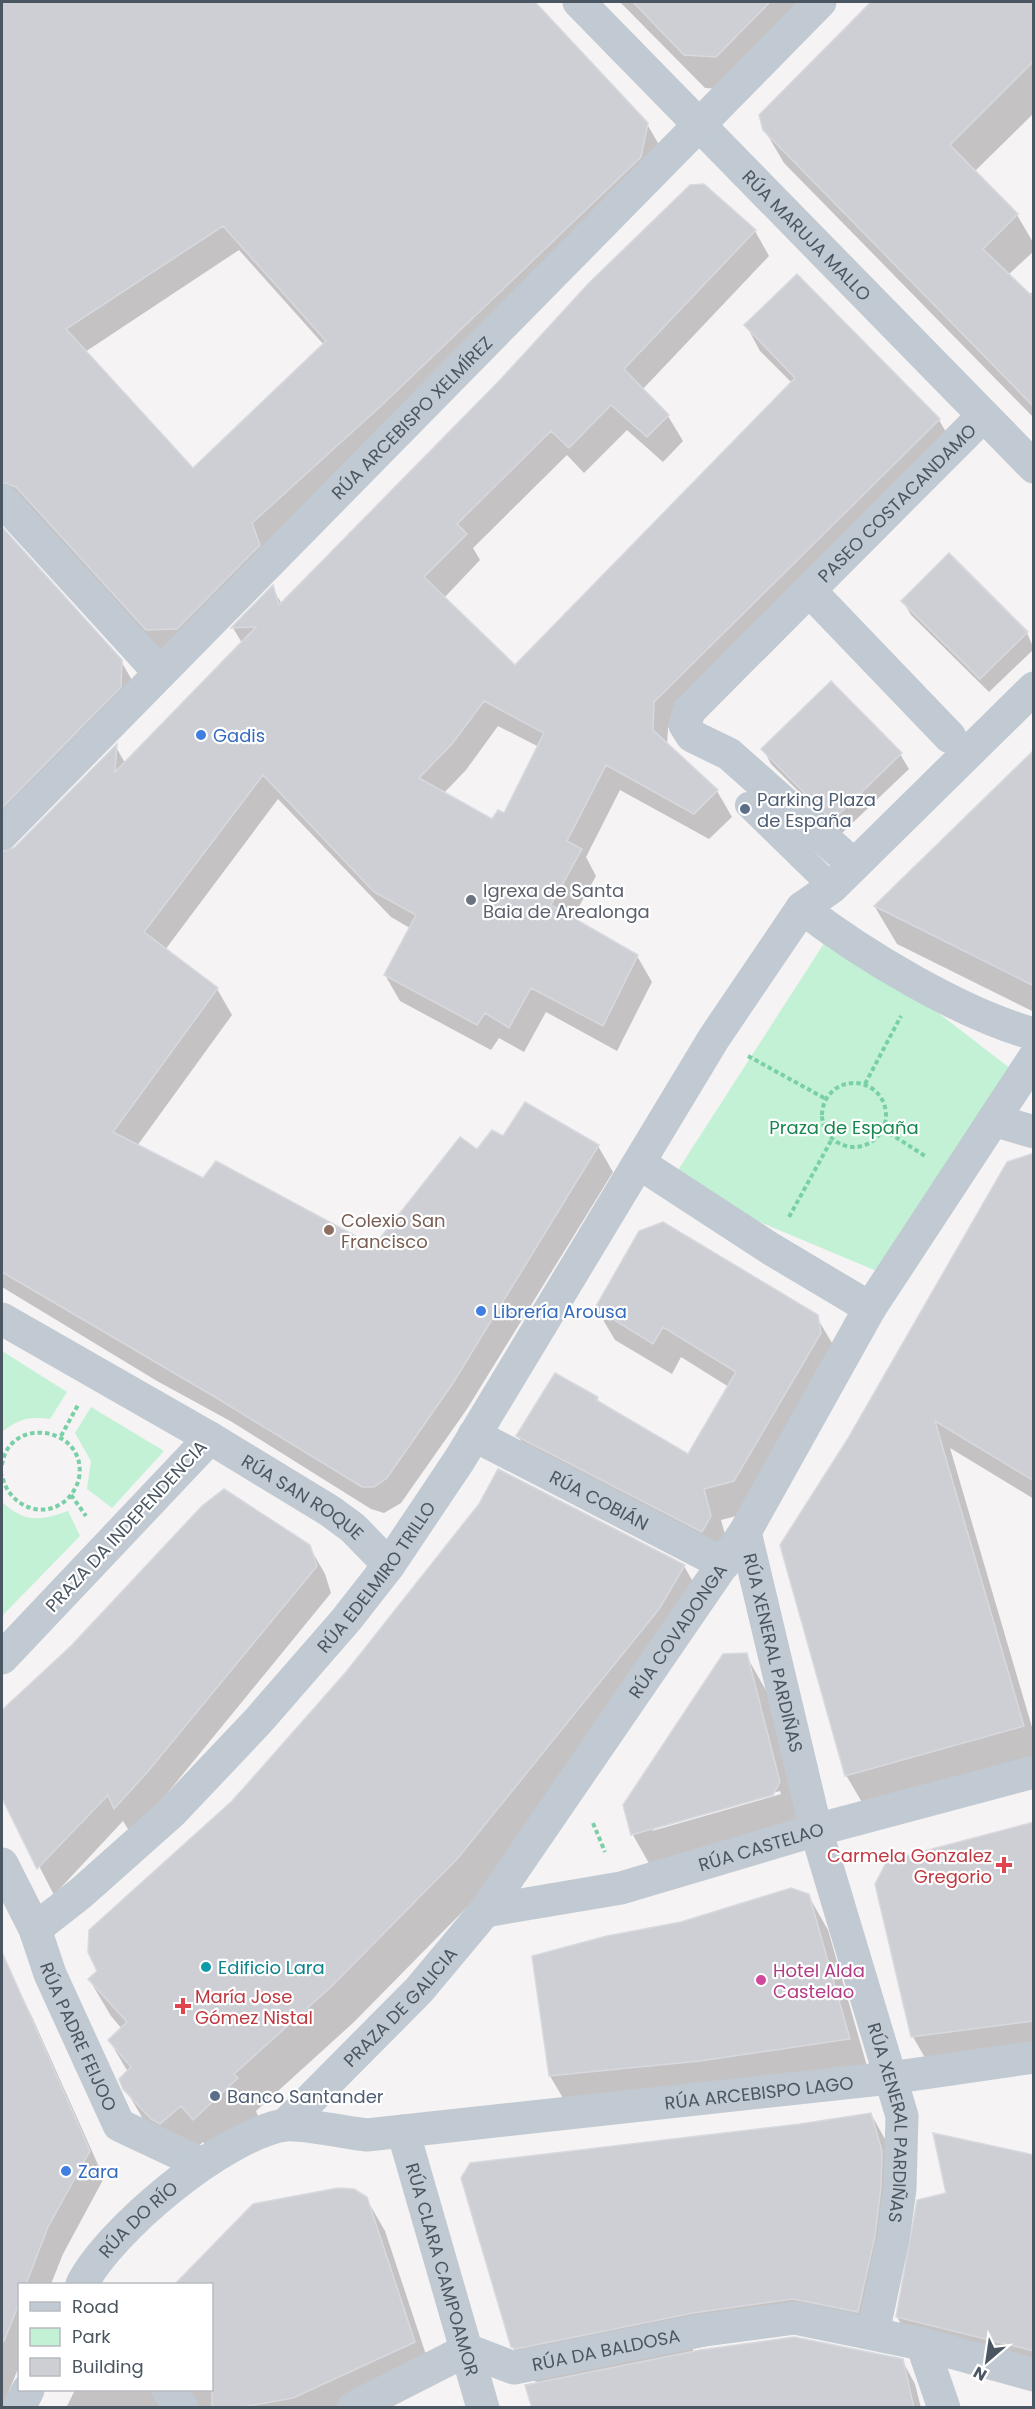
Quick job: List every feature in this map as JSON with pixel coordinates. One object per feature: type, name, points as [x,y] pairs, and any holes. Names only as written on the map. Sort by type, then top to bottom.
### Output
[{"type":"street","name":"RÚA MARUJA MALLO","points":[[579,2],[1034,467]]},
{"type":"street","name":"RÚA ARCEBISPO XELMÍREZ","points":[[2,834],[820,2]]},
{"type":"street","name":"PASEO COSTACANDAMO","points":[[843,876],[729,754],[692,736],[685,725],[688,711],[983,416]]},
{"type":"street","points":[[2,500],[160,673]]},
{"type":"street","name":"PASEO COSTACANDAMO","points":[[809,590],[950,737]]},
{"type":"street","points":[[1034,688],[843,876],[802,908],[714,1038],[639,1163],[771,1249],[870,1308],[1034,1058]]},
{"type":"street","points":[[802,908],[832,931],[920,983],[1002,1026],[1034,1034]]},
{"type":"street","points":[[993,1120],[1034,1132]]},
{"type":"street","name":"RÚA EDELMIRO TRILLO","points":[[35,1929],[81,1893],[172,1812],[259,1720],[346,1620],[389,1565],[474,1435],[639,1163]]},
{"type":"street","name":"RÚA COVADONGA","points":[[485,1911],[745,1532],[870,1308]]},
{"type":"street","name":"PRAZA DA INDEPENDENCIA","points":[[2,1318],[210,1438],[2,1658]]},
{"type":"street","name":"RÚA COBIÁN","points":[[474,1435],[724,1564]]},
{"type":"street","name":"RÚA SAN ROQUE","points":[[210,1438],[330,1511],[353,1528],[389,1565]]},
{"type":"street","name":"RÚA XENERAL PARDIÑAS","points":[[745,1532],[816,1830],[902,2116],[900,2189],[893,2239],[873,2332]]},
{"type":"street","name":"RÚA CASTELAO","points":[[485,1911],[621,1888],[816,1830],[1034,1772]]},
{"type":"street","name":"RÚA PADRE FEIJOO","points":[[2,1864],[35,1929],[50,1974],[119,2125],[202,2164]]},
{"type":"street","name":"PRAZA DE GALICIA","points":[[202,2164],[244,2140],[285,2125],[419,1990],[485,1911]]},
{"type":"street","name":"RÚA ARCEBISPO LAGO","points":[[556,2115],[890,2078],[1034,2058]]},
{"type":"street","name":"PRAZA DE GALICIA","points":[[285,2125],[367,2135],[556,2115]]},
{"type":"street","name":"RÚA CLARA CAMPOAMOR","points":[[404,2131],[413,2171],[483,2408]]},
{"type":"street","name":"RÚA DO RÍO","points":[[88,2281],[130,2223],[202,2164]]},
{"type":"street","name":"RÚA DA BALDOSA","points":[[467,2350],[514,2368],[697,2331],[795,2318],[873,2332],[1034,2374]]},
{"type":"street","points":[[922,2344],[944,2408]]},
{"type":"street","points":[[353,2408],[430,2366],[467,2350]]},
{"type":"street","points":[[19,2408],[28,2391]]},
{"type":"street","points":[[169,2391],[182,2408]]},
{"type":"lane","points":[[748,804],[843,876]]},
{"type":"path","points":[[865,1084],[906,1008]]},
{"type":"path","points":[[747,1056],[826,1099]]},
{"type":"path","points":[[865,1084],[874,1090],[886,1109],[883,1129],[878,1137],[860,1147],[850,1148],[832,1139],[822,1121],[826,1099],[843,1085],[865,1084]]},
{"type":"path","points":[[883,1129],[956,1176]]},
{"type":"path","points":[[771,1249],[832,1139]]},
{"type":"path","points":[[2,1465],[8,1448],[16,1439],[26,1434],[50,1432],[61,1436],[76,1453],[79,1474],[77,1485],[62,1503],[39,1510],[17,1502],[8,1493],[2,1475]]},
{"type":"path","points":[[575,1781],[621,1888]]},
{"type":"green space","name":"Praza de España","points":[[832,931],[1011,1069],[891,1277],[669,1184]]},
{"type":"green space","points":[[2,1351],[67,1392],[50,1419],[24,1420],[2,1432]]},
{"type":"green space","points":[[91,1407],[164,1451],[112,1508],[87,1489],[91,1461],[75,1433]]},
{"type":"green space","points":[[2,1502],[25,1517],[49,1517],[68,1511],[80,1536],[2,1616]]},
{"type":"building","points":[[2,2],[535,2],[648,123],[641,157],[382,405],[252,523],[260,545],[177,629],[146,630],[16,487],[2,482]],"holes":[[[223,226],[326,341],[193,468],[66,329]]]},
{"type":"building","points":[[633,2],[770,2],[716,57],[684,55]]},
{"type":"building","points":[[871,2],[1034,2],[1034,61],[950,145],[1018,214],[983,249],[1034,298],[1034,407],[763,130],[759,115]]},
{"type":"building","points":[[704,184],[756,230],[624,369],[669,415],[647,437],[611,405],[569,448],[551,431],[457,524],[467,534],[424,577],[515,665],[795,378],[744,325],[797,274],[940,419],[654,702],[653,730],[718,790],[694,814],[606,765],[567,841],[582,849],[551,905],[638,955],[603,1026],[531,988],[509,1028],[485,1013],[477,1025],[384,975],[416,915],[374,892],[263,775],[144,932],[218,988],[113,1132],[203,1178],[216,1161],[374,1246],[460,1137],[477,1149],[492,1130],[503,1136],[525,1102],[599,1145],[453,1383],[387,1478],[374,1487],[362,1487],[215,1397],[2,1272],[2,852],[15,847],[117,744],[115,772],[256,627],[231,628],[273,585],[279,605],[500,380],[588,284],[690,185]],"holes":[[[484,701],[544,733],[504,813],[498,810],[492,819],[419,778],[452,744]]]},
{"type":"building","points":[[2,527],[122,660],[121,687],[2,808]]},
{"type":"building","points":[[949,553],[1028,632],[980,679],[901,601]]},
{"type":"building","points":[[831,681],[902,753],[832,821],[761,749]]},
{"type":"building","points":[[1034,750],[1034,986],[874,906]]},
{"type":"building","points":[[1034,1153],[1034,1481],[935,1421],[1024,1726],[845,1776],[780,1545],[847,1440],[1007,1162]]},
{"type":"building","points":[[663,1222],[818,1315],[821,1333],[734,1481],[704,1489],[711,1516],[702,1532],[516,1436],[555,1373],[598,1397],[596,1400],[688,1454],[736,1372],[663,1327],[653,1344],[595,1308],[639,1231]]},
{"type":"building","points":[[498,1469],[685,1565],[659,1609],[458,1858],[333,1985],[234,2074],[238,2078],[193,2120],[181,2106],[160,2124],[151,2119],[123,2089],[119,2079],[131,2067],[108,2040],[127,2022],[88,1979],[97,1971],[88,1952],[89,1930],[232,1801],[257,1773],[346,1672],[479,1504]]},
{"type":"building","points":[[224,1489],[310,1545],[317,1566],[150,1769],[114,1809],[108,1795],[37,1869],[2,1798],[2,1710],[71,1646],[202,1506]]},
{"type":"building","points":[[747,1653],[780,1782],[773,1795],[631,1835],[623,1805],[723,1654]]},
{"type":"building","points":[[1034,1822],[1034,2021],[911,2037],[875,1884],[887,1861]]},
{"type":"building","points":[[791,1888],[809,1894],[850,2039],[700,2061],[549,2076],[532,1956],[607,1936],[681,1922]]},
{"type":"building","points":[[2,1952],[90,2151],[48,2227],[26,2283],[18,2283],[18,2306],[4,2341],[2,2341]]},
{"type":"building","points":[[871,2113],[882,2151],[881,2187],[875,2236],[858,2312],[793,2299],[693,2313],[516,2349],[511,2347],[461,2178],[470,2163],[800,2124]]},
{"type":"building","points":[[933,2133],[1034,2155],[1034,2351],[896,2317],[917,2200],[946,2193]]},
{"type":"building","points":[[338,2188],[354,2189],[367,2197],[415,2342],[293,2398],[237,2408],[212,2408],[213,2283],[176,2283],[253,2204]]},
{"type":"building","points":[[794,2337],[903,2359],[914,2408],[532,2408],[525,2385],[700,2350]]},
{"type":"place","name":"Gadis","points":[[201,735]]},
{"type":"place","name":"Parking Plaza de España","points":[[745,809]]},
{"type":"place","name":"Igrexa de Santa Baia de Arealonga","points":[[471,900]]},
{"type":"place","name":"Colexio San Francisco","points":[[329,1230]]},
{"type":"place","name":"Librería Arousa","points":[[481,1311]]},
{"type":"place","name":"Carmela Gonzalez Gregorio","points":[[1004,1865]]},
{"type":"place","name":"Edificio Lara","points":[[206,1967]]},
{"type":"place","name":"Hotel Alda Castelao","points":[[761,1980]]},
{"type":"place","name":"María Jose Gómez Nistal","points":[[183,2006]]},
{"type":"place","name":"Banco Santander","points":[[215,2096]]},
{"type":"place","name":"Zara","points":[[66,2171]]}]
